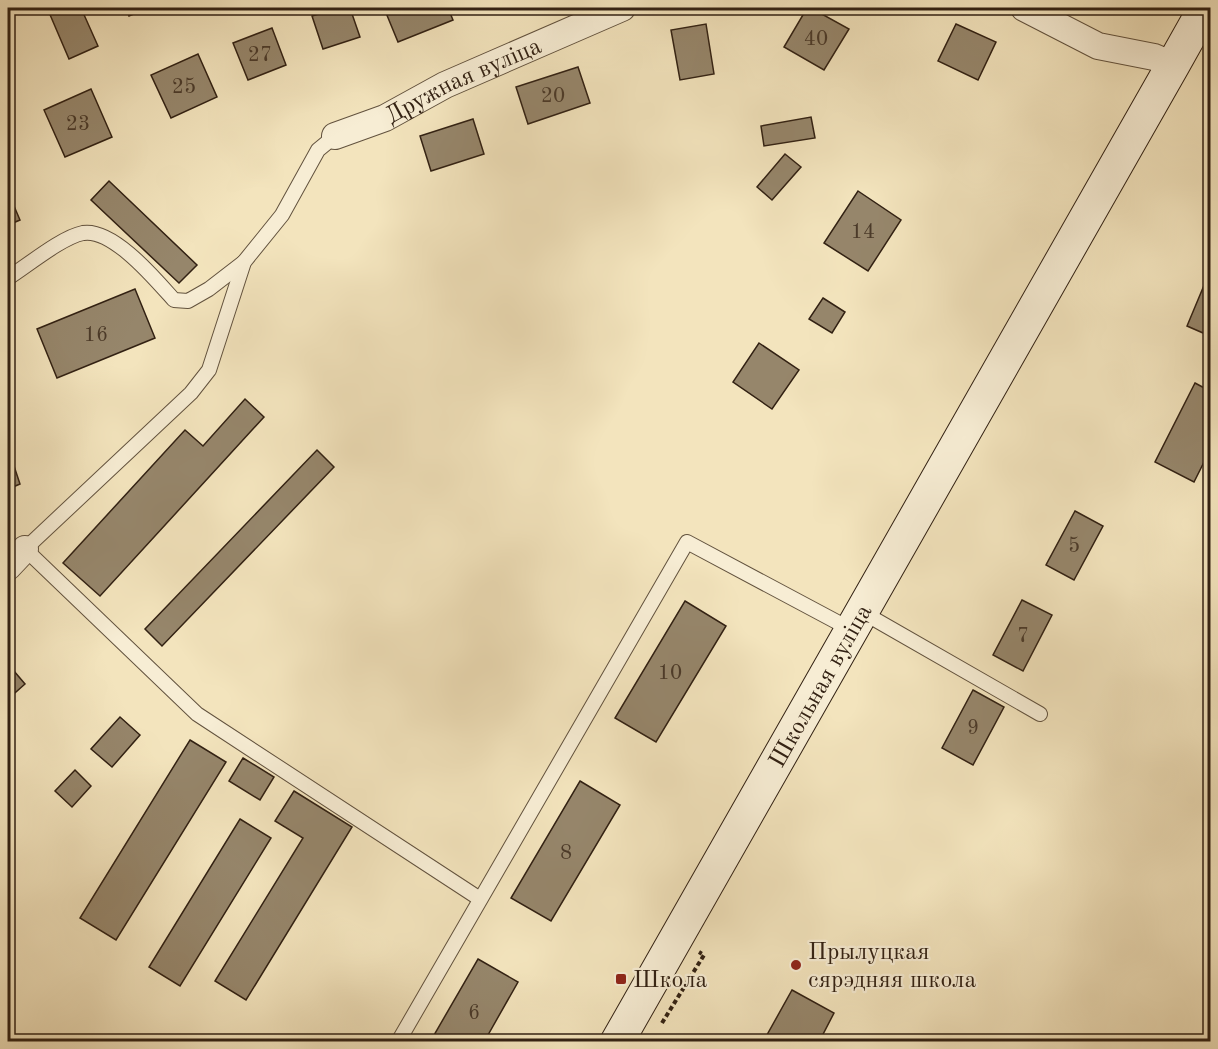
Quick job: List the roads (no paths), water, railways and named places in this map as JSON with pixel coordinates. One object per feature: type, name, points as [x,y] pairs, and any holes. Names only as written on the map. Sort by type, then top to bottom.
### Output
[{"type":"street","name":"Дружная вуліца","points":[[335,136],[385,118],[445,86],[622,8]]},
{"type":"street","points":[[1024,8],[1098,46],[1154,57],[1173,65]]},
{"type":"street","name":"Школьная вуліца","points":[[617,1041],[1205,8]]},
{"type":"lane","points":[[8,278],[62,241],[84,233],[97,234],[110,239],[140,262],[174,300],[188,301],[209,289],[244,262],[282,215],[318,150],[335,136]]},
{"type":"lane","points":[[244,262],[209,370],[191,393],[16,558],[197,714],[480,900]]},
{"type":"lane","points":[[398,1041],[687,542],[857,621],[1040,714]]},
{"type":"place","name":"Прылуцкая сярэдняя школа","points":[[796,965]]},
{"type":"place","name":"Школа","points":[[621,979]]}]
